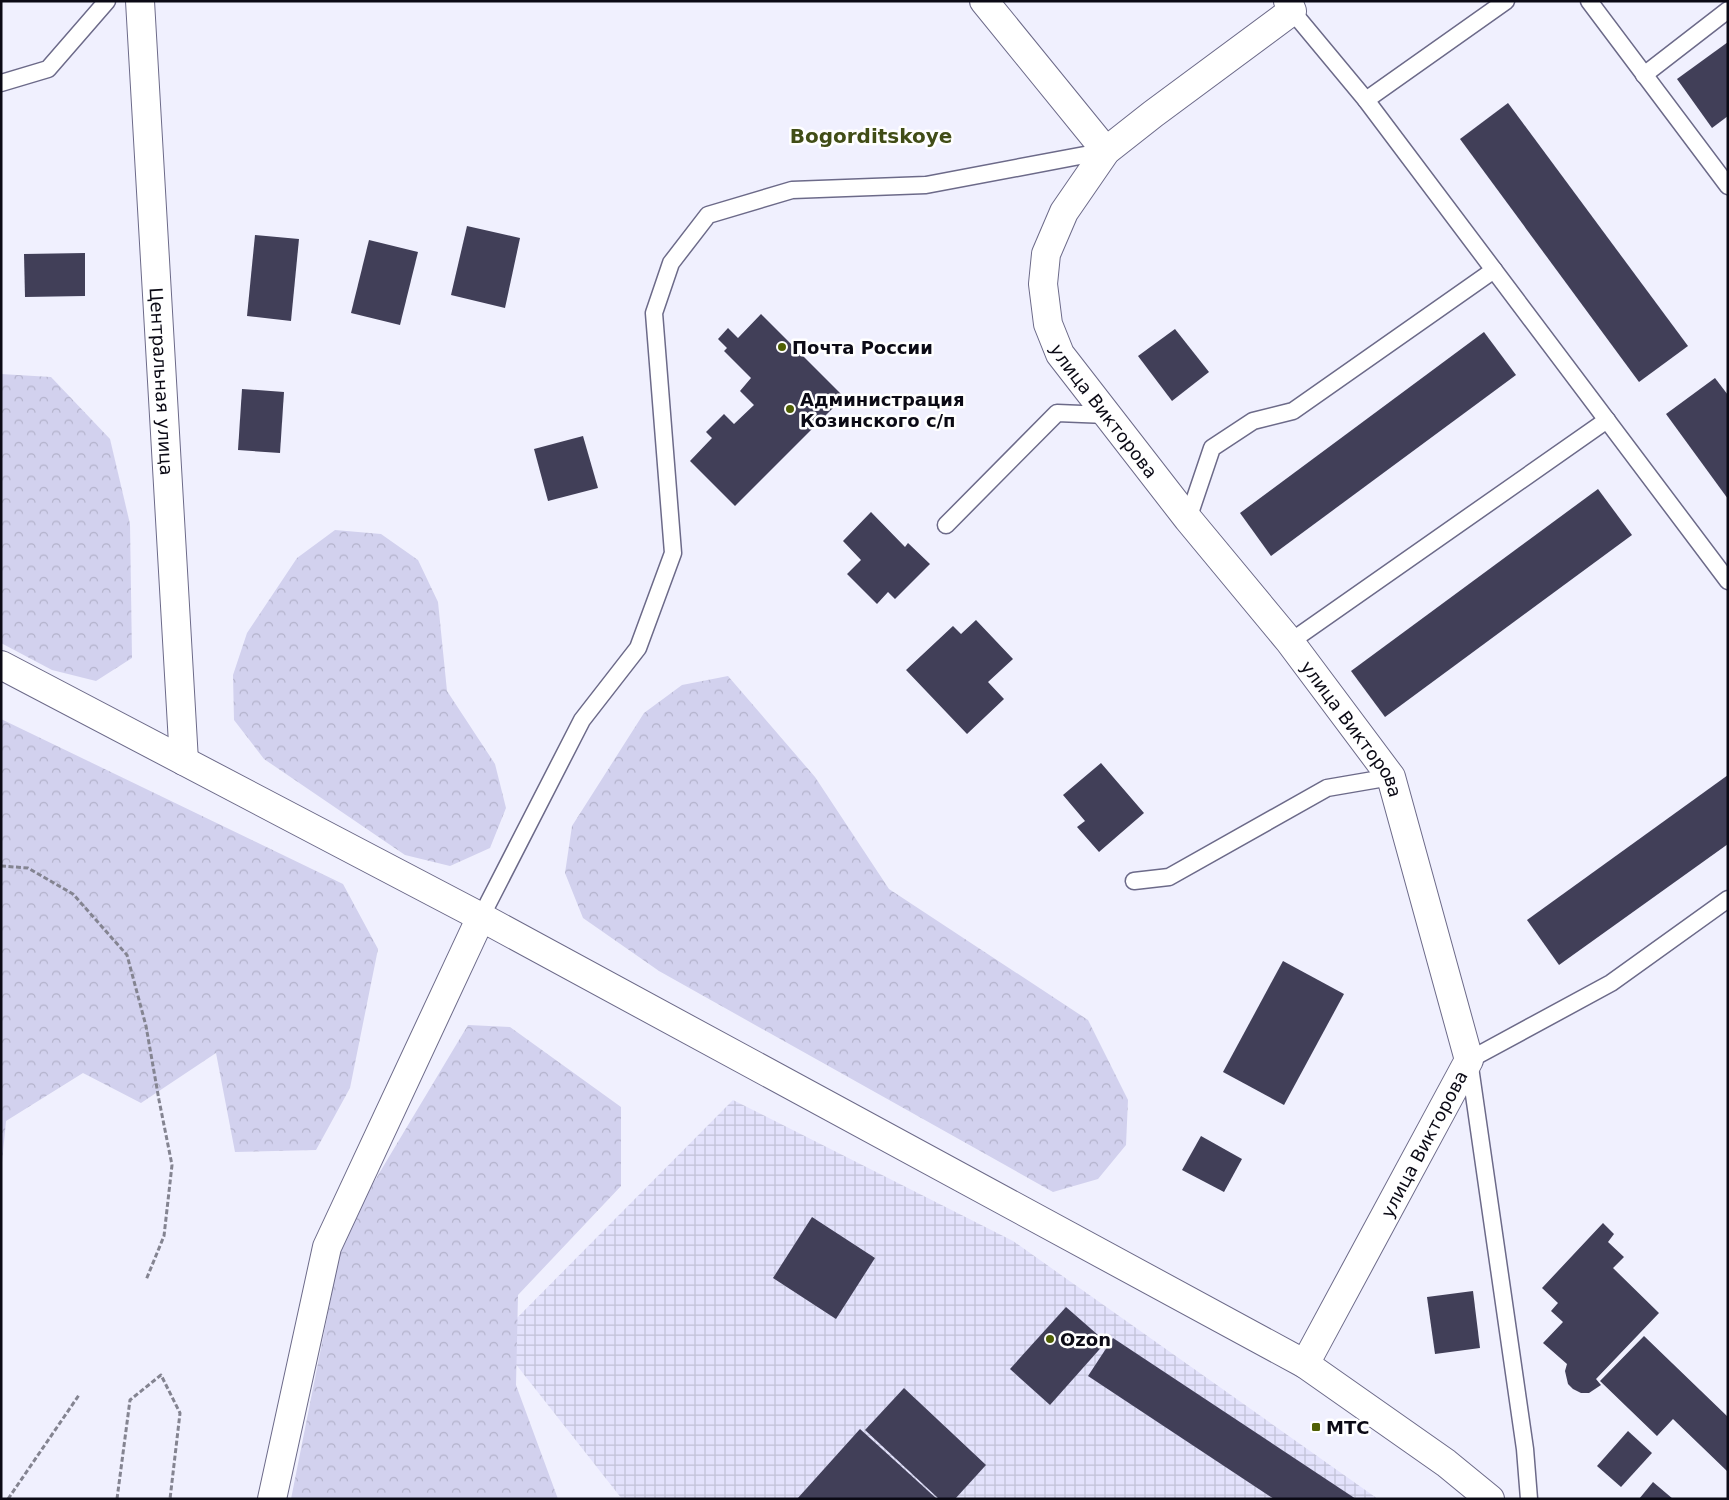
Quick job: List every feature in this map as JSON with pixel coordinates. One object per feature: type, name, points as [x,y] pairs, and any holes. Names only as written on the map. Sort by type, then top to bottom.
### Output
[{"type":"street","name":"Центральная улица","points":[[140,1],[184,761]]},
{"type":"street","points":[[984,1],[1106,151]]},
{"type":"street","name":"улица Викторова","points":[[1290,6],[1106,151],[1064,212],[1046,254],[1042,284],[1048,324],[1060,354],[1188,518],[1290,642],[1391,777],[1470,1060],[1305,1364]]},
{"type":"street","points":[[1,665],[481,917],[1305,1364],[1446,1463],[1490,1499]]},
{"type":"street","points":[[272,1499],[328,1247],[481,917]]},
{"type":"lane","points":[[1,83],[48,69],[107,1]]},
{"type":"lane","points":[[1366,100],[1506,1]]},
{"type":"lane","points":[[1589,1],[1728,186]]},
{"type":"lane","points":[[1290,6],[1366,100],[1728,581]]},
{"type":"lane","points":[[1644,75],[1728,10]]},
{"type":"lane","points":[[481,917],[582,720],[638,648],[673,553],[654,313],[671,263],[708,216],[792,190],[926,185],[1106,151]]},
{"type":"lane","points":[[1188,518],[1212,448],[1253,421],[1293,411],[1494,270]]},
{"type":"lane","points":[[946,524],[1057,413],[1107,415]]},
{"type":"lane","points":[[1290,642],[1606,420]]},
{"type":"lane","points":[[1134,881],[1169,876],[1327,788],[1391,777]]},
{"type":"lane","points":[[1528,1499],[1525,1449],[1470,1060],[1611,983],[1728,898]]},
{"type":"path","points":[[1,866],[28,868],[73,894],[127,955],[146,1026],[158,1100],[172,1165],[164,1236],[146,1280]]},
{"type":"path","points":[[117,1499],[130,1400],[162,1375],[180,1413],[170,1499]]},
{"type":"path","points":[[8,1499],[79,1395]]},
{"type":"shaded area","points":[[733,1100],[1013,1241],[1378,1499],[622,1499],[496,1339]]},
{"type":"green space","points":[[1,374],[51,377],[110,439],[130,524],[132,658],[96,681],[52,670],[1,643]]},
{"type":"green space","points":[[335,530],[381,534],[418,560],[438,602],[447,691],[495,764],[506,808],[490,848],[450,866],[405,855],[264,759],[234,720],[233,675],[247,633],[297,558]]},
{"type":"green space","points":[[728,676],[815,777],[889,889],[1088,1020],[1128,1100],[1126,1145],[1098,1179],[1053,1192],[659,971],[583,918],[565,873],[572,826],[644,713],[682,685]]},
{"type":"green space","points":[[1,719],[343,884],[378,949],[350,1088],[316,1150],[235,1152],[216,1053],[141,1103],[83,1073],[6,1121],[1,1173]]},
{"type":"green space","points":[[468,1025],[510,1027],[621,1107],[621,1186],[518,1295],[516,1385],[558,1499],[291,1499],[344,1232]]},
{"type":"building","points":[[1728,42],[1728,116],[1712,128],[1677,79]]},
{"type":"building","points":[[1508,103],[1688,346],[1639,382],[1460,139]]},
{"type":"building","points":[[467,226],[520,238],[505,308],[451,295]]},
{"type":"building","points":[[255,235],[299,239],[291,321],[247,316]]},
{"type":"building","points":[[369,240],[418,252],[400,325],[351,313]]},
{"type":"building","points":[[85,253],[85,296],[25,297],[24,254]]},
{"type":"building","name":"Администрация Козинского с/п","points":[[761,314],[844,397],[735,506],[690,461],[712,438],[706,432],[724,414],[734,424],[754,405],[740,391],[751,378],[724,351],[727,348],[718,339],[728,328],[738,338]]},
{"type":"building","points":[[1175,329],[1209,372],[1172,401],[1138,356]]},
{"type":"building","points":[[1484,332],[1516,375],[1271,556],[1240,513]]},
{"type":"building","points":[[1715,378],[1728,395],[1728,499],[1666,414]]},
{"type":"building","points":[[242,389],[284,392],[280,453],[238,450]]},
{"type":"building","points":[[583,436],[598,488],[548,501],[534,449]]},
{"type":"building","points":[[1598,489],[1632,535],[1385,717],[1351,671]]},
{"type":"building","points":[[871,512],[905,547],[908,543],[930,564],[895,599],[888,592],[877,604],[847,574],[861,560],[843,541]]},
{"type":"building","points":[[976,620],[1013,659],[988,682],[1004,699],[967,734],[906,670],[953,626],[961,634]]},
{"type":"building","points":[[1101,763],[1144,813],[1099,852],[1077,827],[1085,821],[1063,795]]},
{"type":"building","points":[[1728,775],[1728,844],[1559,965],[1527,920]]},
{"type":"building","points":[[1283,961],[1344,994],[1284,1105],[1223,1072]]},
{"type":"building","points":[[1201,1136],[1242,1159],[1224,1192],[1182,1170]]},
{"type":"building","points":[[812,1217],[875,1258],[836,1319],[773,1278]]},
{"type":"building","points":[[1603,1223],[1614,1234],[1608,1242],[1624,1257],[1613,1268],[1659,1313],[1596,1379],[1601,1385],[1589,1393],[1581,1393],[1568,1384],[1565,1371],[1567,1364],[1543,1343],[1563,1322],[1551,1311],[1558,1303],[1542,1288]]},
{"type":"building","points":[[1473,1291],[1480,1348],[1435,1354],[1427,1297]]},
{"type":"building","points":[[1066,1307],[1106,1342],[1050,1405],[1010,1369]]},
{"type":"building","points":[[1644,1336],[1728,1417],[1728,1472],[1673,1419],[1657,1436],[1600,1381]]},
{"type":"building","points":[[1113,1338],[1356,1499],[1274,1499],[1088,1376]]},
{"type":"building","points":[[904,1388],[986,1465],[955,1499],[939,1499],[865,1430]]},
{"type":"building","points":[[860,1429],[937,1499],[797,1499]]},
{"type":"building","points":[[1628,1431],[1652,1453],[1621,1487],[1597,1466]]},
{"type":"building","points":[[1653,1482],[1673,1499],[1639,1499]]},
{"type":"place","name":"Почта России","points":[[782,347]]},
{"type":"place","name":"Администрация Козинского с/п","points":[[790,409]]},
{"type":"place","name":"Ozon","points":[[1050,1339]]},
{"type":"place","name":"МТС","points":[[1316,1427]]},
{"type":"district","name":"Bogorditskoye","points":[[871,136]]}]
